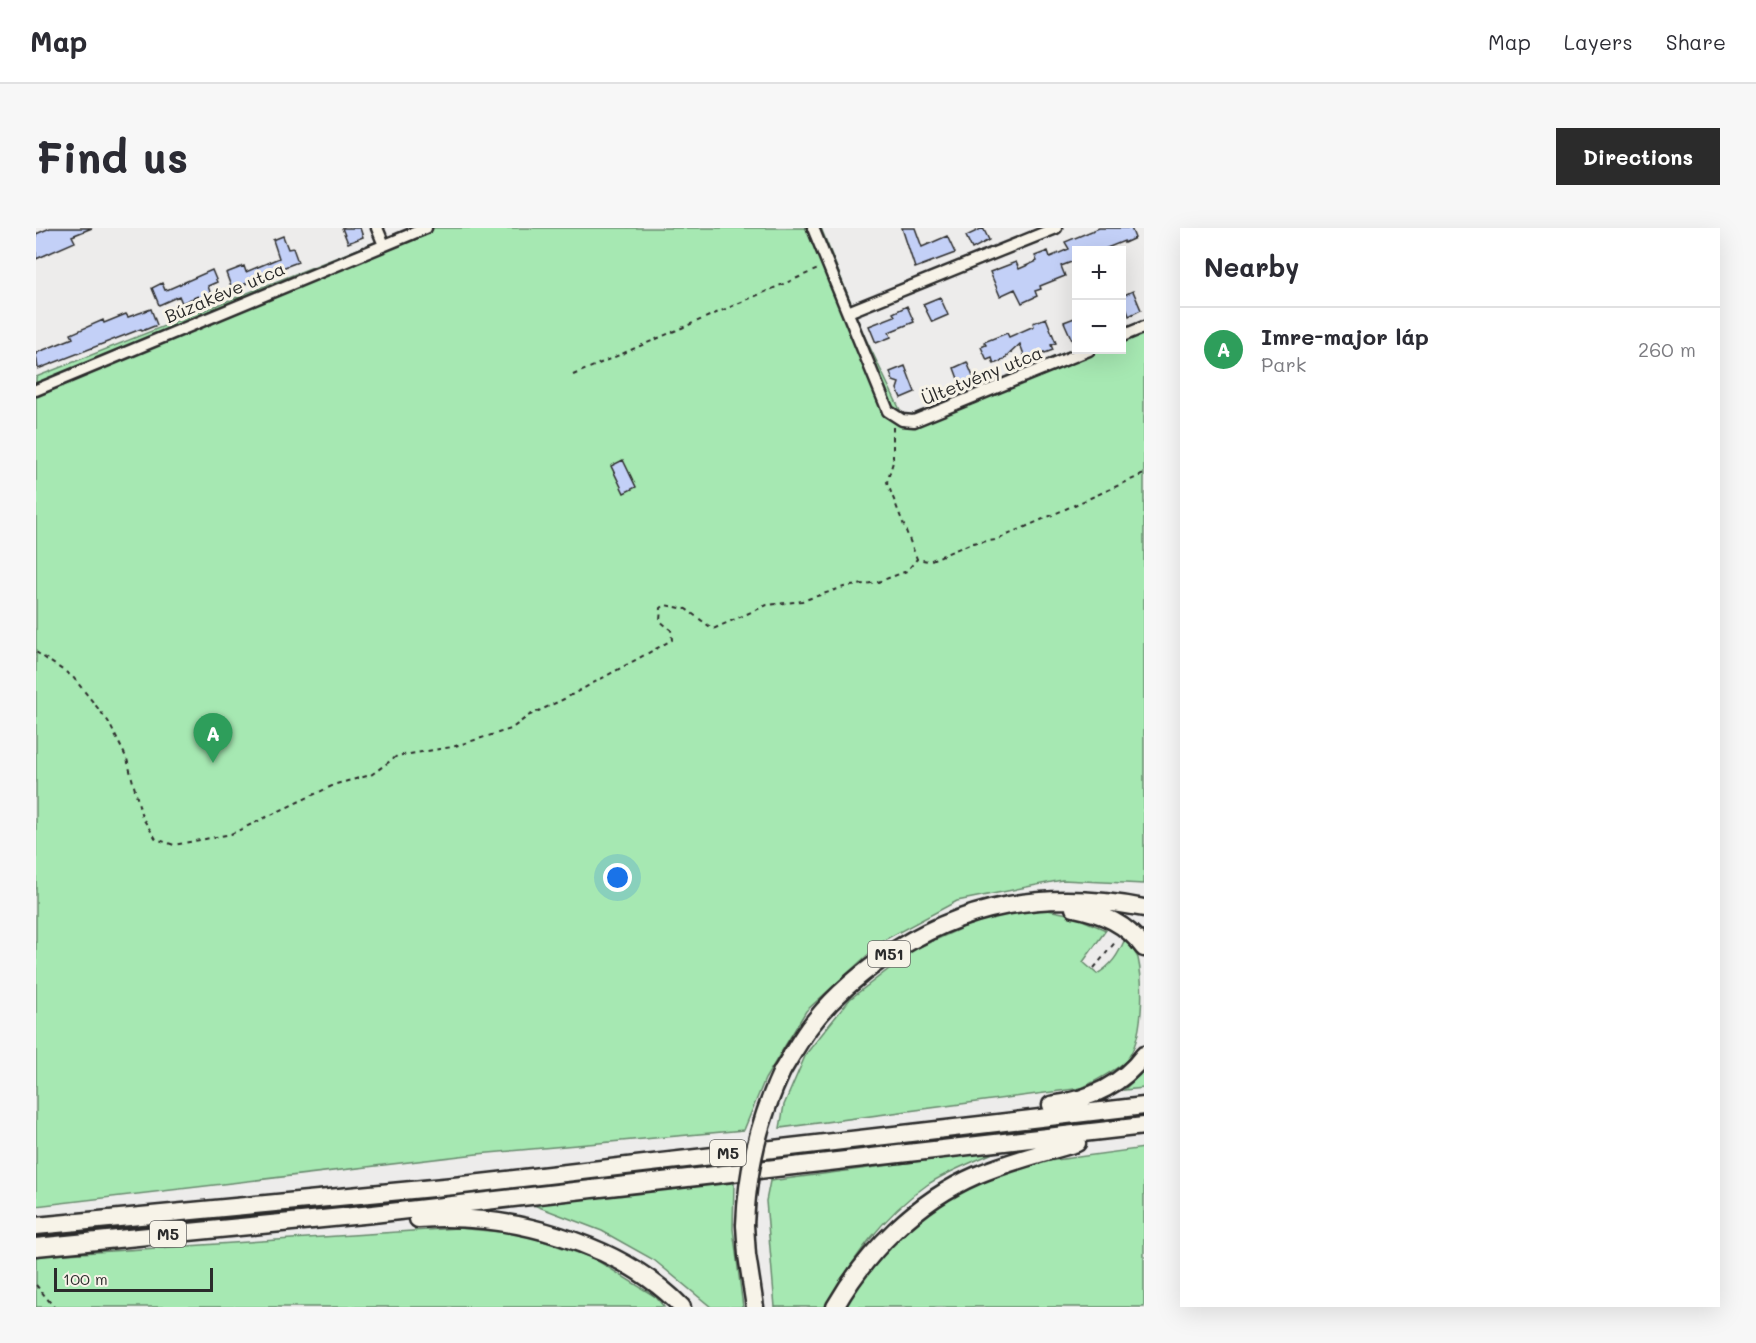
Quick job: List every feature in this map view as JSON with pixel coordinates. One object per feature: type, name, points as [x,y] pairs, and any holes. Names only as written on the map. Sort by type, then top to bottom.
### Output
[{"type":"highway","points":[[1038,901],[1080,900],[1144,908]]},
{"type":"highway","points":[[1038,901],[1106,916],[1127,928],[1144,948]]},
{"type":"highway","name":"M51","points":[[755,1307],[745,1225],[750,1170],[770,1096],[782,1071],[809,1027],[867,970],[930,930],[993,907],[1038,901]]},
{"type":"highway","points":[[961,1127],[987,1114],[1076,1102],[1110,1087],[1126,1076],[1144,1055]]},
{"type":"highway","name":"M5","points":[[36,1227],[454,1186],[1144,1106]]},
{"type":"highway","name":"M5","points":[[36,1247],[301,1222],[1144,1126]]},
{"type":"highway","points":[[835,1307],[862,1268],[885,1241],[911,1217],[942,1194],[976,1175],[1007,1163],[1118,1129]]},
{"type":"highway","points":[[301,1222],[358,1224],[435,1218],[494,1220],[541,1230],[596,1250],[649,1278],[682,1307]]},
{"type":"street","points":[[377,228],[384,245]]},
{"type":"street","name":"Búzakéve utca","points":[[36,390],[426,228]]},
{"type":"street","points":[[813,228],[891,414]]},
{"type":"street","points":[[848,312],[1056,228]]},
{"type":"street","points":[[1126,334],[1144,327]]},
{"type":"street","name":"Ültetvény utca","points":[[891,414],[902,420],[914,421],[1079,354]]},
{"type":"path","points":[[573,375],[828,264]]},
{"type":"path","points":[[891,414],[893,462],[887,482],[916,559]]},
{"type":"path","points":[[916,559],[930,561],[972,543],[996,540],[1144,474]]},
{"type":"path","points":[[36,652],[73,677],[108,720],[127,759],[142,817],[156,839],[174,845],[231,834],[336,784],[371,775],[397,756],[452,747],[511,729],[528,716],[672,640],[671,630],[660,621],[661,608],[665,605],[686,609],[713,628],[767,604],[802,601],[844,586],[878,582],[907,571],[916,559]]},
{"type":"path","points":[[1094,968],[1127,928]]},
{"type":"path","points":[[36,1285],[54,1307]]},
{"type":"green space","points":[[411,228],[821,228],[863,333],[903,416],[912,416],[1072,350],[1072,354],[1126,354],[1126,327],[1144,320],[1144,884],[1062,880],[957,901],[884,940],[806,1011],[765,1079],[744,1130],[477,1154],[36,1206],[36,377]]},
{"type":"green space","points":[[1032,907],[1068,914],[1106,930],[1083,962],[1097,974],[1114,959],[1125,939],[1135,953],[1140,970],[1141,1012],[1136,1040],[1126,1061],[1082,1088],[780,1128],[784,1105],[806,1054],[850,999],[915,949],[982,919]]},
{"type":"green space","points":[[1144,1070],[1144,1088],[1124,1090]]},
{"type":"green space","points":[[1144,1148],[1144,1307],[843,1307],[848,1297],[885,1249],[959,1188],[1012,1166]]},
{"type":"green space","points":[[997,1151],[935,1180],[911,1197],[869,1240],[825,1307],[775,1307],[766,1201],[770,1181]]},
{"type":"green space","points":[[734,1182],[733,1229],[743,1307],[711,1307],[654,1260],[602,1231],[531,1204]]},
{"type":"green space","points":[[457,1228],[522,1234],[593,1258],[656,1297],[664,1307],[36,1307],[36,1256]]},
{"type":"building","points":[[50,228],[92,228],[72,236],[75,242],[36,259],[36,234]]},
{"type":"building","points":[[342,228],[360,228],[363,237],[348,243]]},
{"type":"building","points":[[902,228],[915,228],[922,247],[947,236],[955,253],[915,268]]},
{"type":"building","points":[[983,228],[989,240],[972,249],[966,236]]},
{"type":"building","points":[[1099,228],[1131,228],[1135,238],[1112,246],[1072,246],[1072,262],[1061,266],[1065,276],[1040,286],[1041,289],[1035,291],[1037,296],[1022,303],[1015,289],[1000,296],[990,272],[1016,262],[1019,269],[1037,261],[1035,256],[1048,251],[1050,257],[1069,249],[1065,242]]},
{"type":"building","points":[[283,236],[288,249],[293,248],[298,262],[274,271],[276,276],[260,283],[258,279],[232,289],[226,273],[244,266],[246,272],[279,258],[273,240]]},
{"type":"building","points":[[212,270],[217,282],[208,286],[211,295],[200,300],[198,296],[182,303],[179,296],[159,305],[152,288],[162,283],[165,290],[169,289]]},
{"type":"building","points":[[1133,291],[1141,310],[1129,316],[1126,307],[1126,294]]},
{"type":"building","points":[[940,297],[948,315],[932,322],[923,304]]},
{"type":"building","points":[[907,306],[914,322],[889,332],[891,337],[876,343],[869,326],[895,316],[893,313]]},
{"type":"building","points":[[151,309],[157,325],[38,369],[36,353],[73,338],[71,334],[103,320],[104,323],[126,314],[128,317]]},
{"type":"building","points":[[1046,318],[1056,343],[1051,345],[1053,350],[1026,360],[1020,344],[1003,360],[994,364],[992,358],[987,360],[981,347],[986,345],[984,342],[1007,333],[1009,337]]},
{"type":"building","points":[[1072,319],[1072,340],[1064,322]]},
{"type":"building","points":[[967,362],[974,379],[960,384],[954,368]]},
{"type":"building","points":[[905,366],[915,392],[901,398],[897,389],[899,383],[893,381],[890,372]]},
{"type":"building","points":[[623,460],[636,487],[624,493],[611,466]]},
{"type":"place","name":"Imre-major láp","points":[[213,763]]}]
